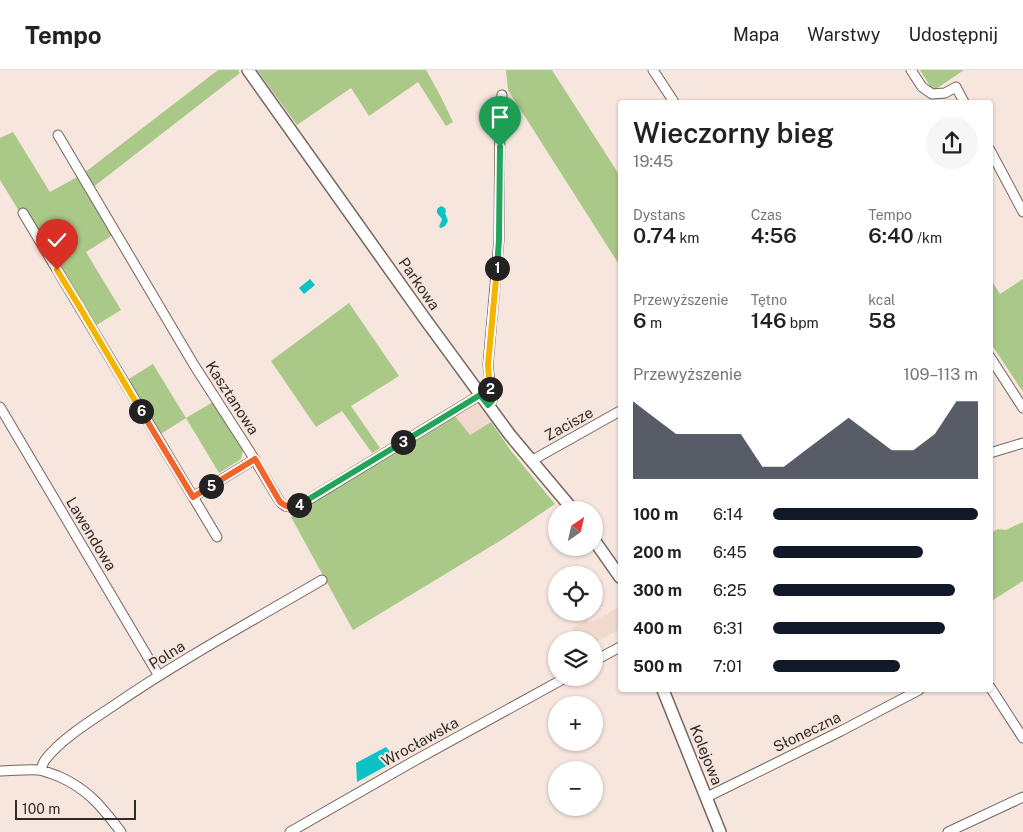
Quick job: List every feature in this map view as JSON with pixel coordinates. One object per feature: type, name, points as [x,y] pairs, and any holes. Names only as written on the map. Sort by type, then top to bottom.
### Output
[{"type":"street","name":"Parkowa","points":[[248,70],[480,395],[530,461],[565,501]]},
{"type":"street","points":[[654,70],[673,100]]},
{"type":"street","points":[[910,70],[922,87],[932,94],[945,93],[956,87],[963,100]]},
{"type":"street","points":[[488,405],[492,401],[488,365],[499,240],[500,106],[502,95]]},
{"type":"street","name":"Kasztanowa","points":[[58,135],[194,365],[255,459],[280,502],[285,506],[294,508],[480,395]]},
{"type":"street","points":[[993,156],[1023,212]]},
{"type":"street","points":[[23,213],[217,537]]},
{"type":"street","points":[[993,361],[1023,408]]},
{"type":"street","name":"Lawendowa","points":[[0,407],[159,676]]},
{"type":"street","name":"Zacisze","points":[[530,461],[618,413]]},
{"type":"street","points":[[993,452],[1023,442]]},
{"type":"street","points":[[193,497],[255,459]]},
{"type":"street","points":[[603,553],[618,574]]},
{"type":"street","name":"Polna","points":[[41,770],[44,762],[66,740],[90,722],[231,631],[322,580]]},
{"type":"street","points":[[603,656],[618,648]]},
{"type":"street","name":"Wrocławska","points":[[290,832],[550,686]]},
{"type":"street","points":[[993,691],[1022,734]]},
{"type":"street","name":"Kolejowa","points":[[664,692],[720,832]]},
{"type":"street","name":"Słoneczna","points":[[707,797],[915,692]]},
{"type":"street","points":[[0,772],[41,770],[66,780],[82,789],[104,810],[121,832]]},
{"type":"street","points":[[948,832],[1023,797]]},
{"type":"shaded area","points":[[477,403],[491,422],[470,435],[455,416]]},
{"type":"shaded area","points":[[618,608],[618,630],[603,638],[603,631],[574,631],[572,628],[584,621],[588,621],[589,623],[603,621],[603,616]]},
{"type":"green space","points":[[218,70],[238,70],[240,73],[92,188],[84,173]]},
{"type":"green space","points":[[257,70],[426,70],[453,122],[446,126],[418,82],[369,116],[351,88],[297,125]]},
{"type":"green space","points":[[506,70],[552,70],[618,173],[618,263],[508,90]]},
{"type":"green space","points":[[920,70],[964,70],[933,91]]},
{"type":"green space","points":[[13,132],[50,192],[79,176],[113,235],[86,252],[121,310],[95,326],[24,209],[19,211],[0,180],[0,138]]},
{"type":"green space","points":[[1023,279],[1023,392],[993,347],[993,283],[1000,294]]},
{"type":"green space","points":[[349,303],[399,376],[351,406],[380,448],[372,453],[342,411],[316,427],[271,361]]},
{"type":"green space","points":[[153,364],[186,418],[159,435],[127,380]]},
{"type":"green space","points":[[213,402],[243,451],[241,459],[219,473],[186,418]]},
{"type":"green space","points":[[455,416],[470,435],[491,422],[511,451],[553,501],[548,501],[548,509],[503,539],[353,630],[291,517]]},
{"type":"green space","points":[[1023,522],[1023,581],[993,600],[993,532],[998,529],[1006,530]]},
{"type":"water","points":[[441,206],[445,208],[448,221],[441,228],[439,227],[442,219],[437,213],[437,209]]},
{"type":"water","points":[[310,279],[315,285],[304,294],[299,288]]},
{"type":"water","points":[[386,747],[397,760],[357,782],[356,763]]},
{"type":"route","points":[[57,270],[193,497],[255,459],[280,502],[285,506],[294,508],[480,395],[488,405],[492,401],[488,365],[499,240],[500,147]]}]
